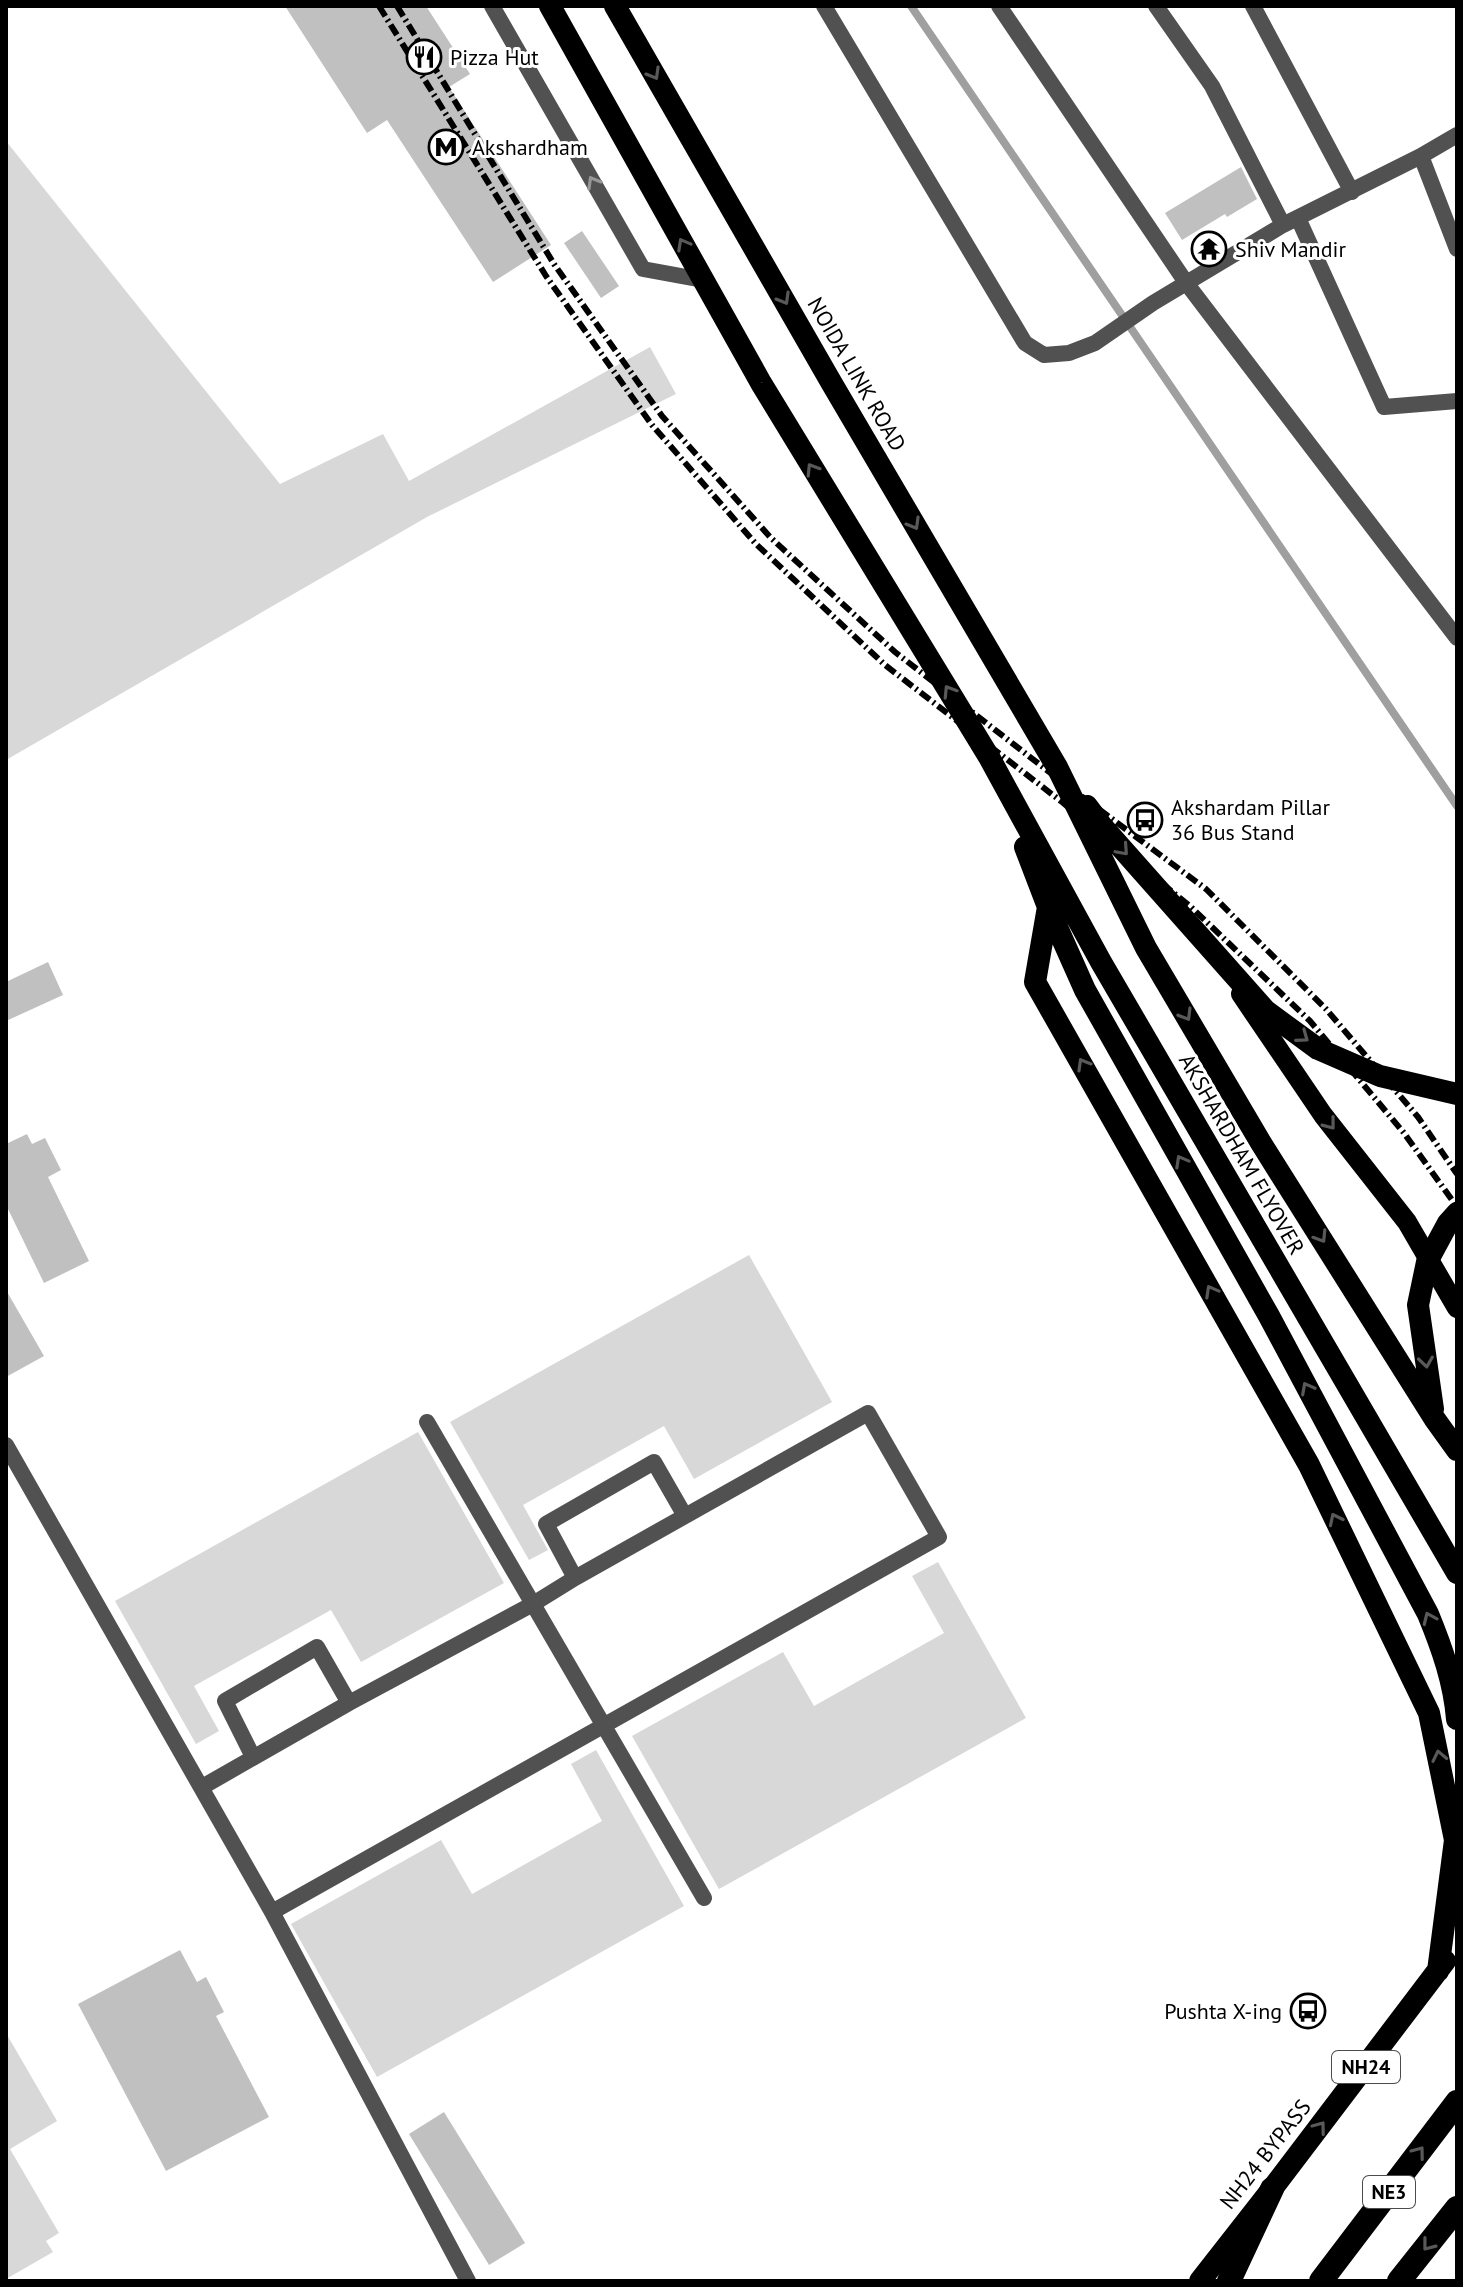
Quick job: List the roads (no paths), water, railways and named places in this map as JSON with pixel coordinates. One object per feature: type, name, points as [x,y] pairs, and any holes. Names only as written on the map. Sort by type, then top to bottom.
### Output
[{"type":"highway","points":[[550,6],[780,415],[989,757],[1048,907],[1085,990],[1269,1316],[1428,1614],[1452,1665],[1457,1719]]},
{"type":"highway","name":"NOIDA LINK ROAD","points":[[615,6],[1057,767]]},
{"type":"highway","name":"AKSHARDHAM FLYOVER","points":[[989,757],[1101,962],[1457,1573]]},
{"type":"highway","points":[[1057,767],[1102,826],[1266,1011],[1318,1049],[1380,1076],[1457,1094]]},
{"type":"highway","name":"AKSHARDHAM FLYOVER","points":[[1057,767],[1146,948],[1261,1143],[1457,1450]]},
{"type":"highway","points":[[1048,907],[1035,982],[1309,1465],[1429,1713],[1455,1840]]},
{"type":"highway","points":[[1434,1418],[1418,1305],[1427,1262],[1448,1223],[1457,1213]]},
{"type":"highway","points":[[1438,1971],[1457,1811]]},
{"type":"highway","name":"NH24 BYPASS","points":[[1200,2281],[1457,1943]]},
{"type":"highway","name":"NE3","points":[[1321,2281],[1457,2102]]},
{"type":"highway","points":[[1229,2281],[1272,2189]]},
{"type":"highway","points":[[1399,2281],[1457,2208]]},
{"type":"main road","points":[[1207,944],[1323,1115],[1407,1222],[1457,1308]]},
{"type":"street","points":[[492,6],[643,269],[703,280]]},
{"type":"street","points":[[824,6],[1025,343],[1044,355],[1069,353],[1095,343],[1153,303],[1290,222],[1457,135]]},
{"type":"street","points":[[999,6],[1187,284],[1455,632]]},
{"type":"street","points":[[1156,6],[1212,86],[1290,222],[1384,407],[1457,401]]},
{"type":"street","points":[[1253,6],[1352,192]]},
{"type":"street","points":[[1421,156],[1457,249]]},
{"type":"street","points":[[202,1787],[533,1604],[868,1413],[939,1537],[272,1912]]},
{"type":"street","points":[[427,1422],[704,1898]]},
{"type":"street","points":[[6,1445],[272,1912],[468,2281]]},
{"type":"street","points":[[575,1578],[546,1524],[654,1462],[685,1516]]},
{"type":"street","points":[[253,1757],[225,1701],[317,1647],[349,1703]]},
{"type":"waterway","points":[[911,6],[1457,806]]},
{"type":"railway","points":[[379,6],[546,276],[652,425],[756,544],[885,665],[1191,907],[1310,1021],[1404,1133],[1457,1207]]},
{"type":"railway","points":[[397,6],[554,264],[662,416],[771,538],[895,652],[1206,889],[1326,1009],[1418,1117],[1457,1174]]},
{"type":"place","name":"Pizza Hut","points":[[424,57]]},
{"type":"place","name":"Akshardham","points":[[446,147]]},
{"type":"place","name":"Shiv Mandir","points":[[1209,249]]},
{"type":"place","name":"Akshardam Pillar 36 Bus Stand","points":[[1145,820]]},
{"type":"place","name":"Pushta X-ing","points":[[1308,2011]]}]
